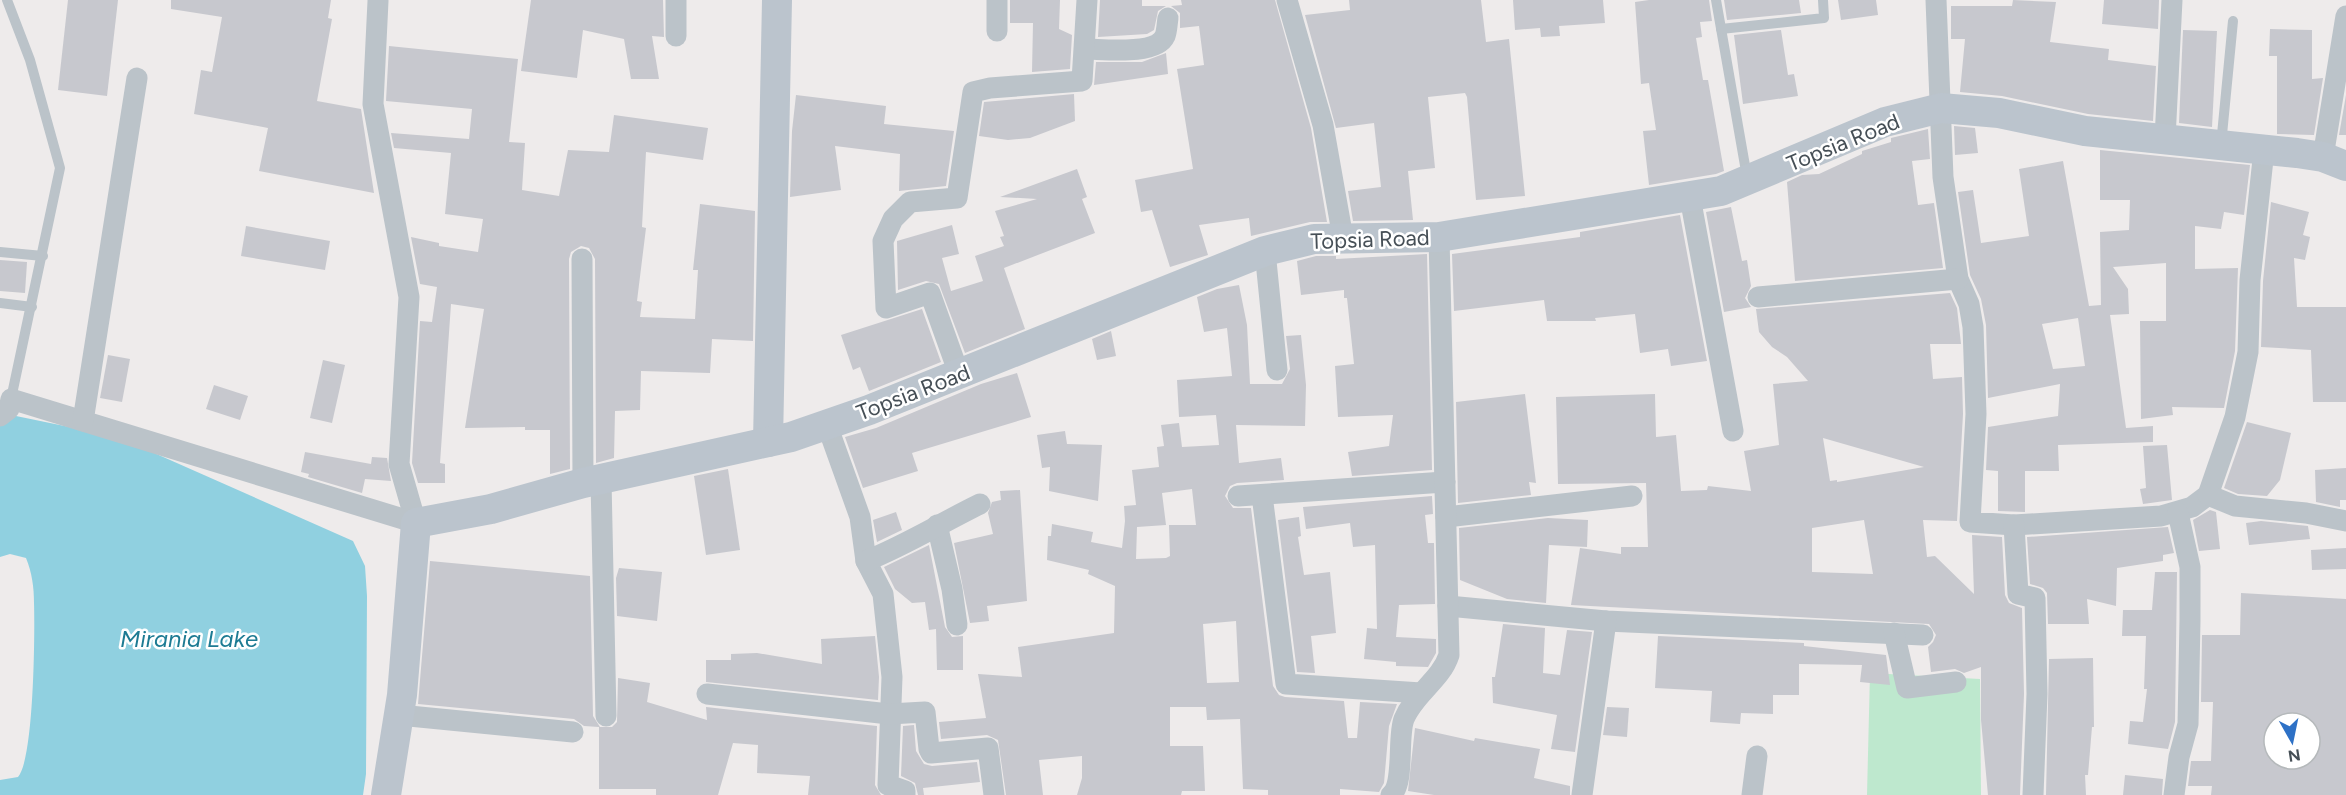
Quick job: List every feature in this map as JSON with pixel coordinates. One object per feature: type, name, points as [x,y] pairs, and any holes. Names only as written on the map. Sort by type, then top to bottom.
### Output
[{"type":"street","points":[[676,0],[676,36]]},
{"type":"street","points":[[768,442],[777,0]]},
{"type":"street","points":[[997,0],[997,31]]},
{"type":"street","points":[[959,374],[930,293],[886,308],[883,241],[893,219],[910,202],[957,198],[973,92],[1082,81],[1087,0]]},
{"type":"street","points":[[1287,0],[1323,125],[1343,238]]},
{"type":"street","points":[[1936,0],[1942,177],[1958,279],[1970,304],[1973,327],[1976,414],[1970,522],[2013,525],[2161,516],[2178,513],[2208,495],[2235,417],[2248,352],[2250,280],[2264,150]]},
{"type":"street","points":[[2165,139],[2172,0]]},
{"type":"street","points":[[378,1],[372,104],[409,297],[399,464],[416,523],[399,715],[386,795]]},
{"type":"street","points":[[2335,162],[2346,16]]},
{"type":"street","points":[[1085,49],[1141,50],[1157,45],[1164,38],[1168,18]]},
{"type":"street","points":[[83,421],[137,78]]},
{"type":"street","name":"Topsia Road","points":[[416,523],[491,508],[592,481],[768,442],[826,425],[1265,251],[1314,239],[1439,237],[1721,191],[1885,122],[1941,108],[1999,112],[2085,131],[2264,150],[2335,162]]},
{"type":"street","points":[[1690,197],[1733,431]]},
{"type":"street","points":[[1391,795],[1395,792],[1399,778],[1400,737],[1404,718],[1421,693],[1444,670],[1449,655],[1439,237]]},
{"type":"street","points":[[1265,251],[1277,370]]},
{"type":"street","points":[[582,259],[606,716]]},
{"type":"street","points":[[1758,297],[1958,279]]},
{"type":"street","points":[[5,408],[83,421],[416,523]]},
{"type":"street","points":[[826,425],[860,517],[866,561],[883,594],[892,677],[888,785],[905,791],[904,795]]},
{"type":"street","points":[[1238,496],[1445,482]]},
{"type":"street","points":[[1262,495],[1287,684],[1421,693]]},
{"type":"street","points":[[2208,495],[2235,506],[2306,513],[2346,521]]},
{"type":"street","points":[[1446,517],[1632,496]]},
{"type":"street","points":[[866,561],[907,545],[936,525],[980,504]]},
{"type":"street","points":[[2174,795],[2179,757],[2188,724],[2190,620],[2190,567],[2178,513]]},
{"type":"street","points":[[936,525],[952,589],[957,625]]},
{"type":"street","points":[[2013,525],[2018,594],[2035,598],[2037,694],[2033,795]]},
{"type":"street","points":[[1448,606],[1606,621],[1923,635]]},
{"type":"street","points":[[1582,795],[1606,621]]},
{"type":"street","points":[[1894,633],[1907,688],[1956,682]]},
{"type":"street","points":[[707,694],[889,714],[925,712],[928,749],[932,753],[988,748],[994,795]]},
{"type":"street","points":[[399,715],[573,732]]},
{"type":"street","points":[[1752,795],[1757,756]]},
{"type":"lane","points":[[5,408],[32,307],[60,168],[30,60],[7,0]]},
{"type":"lane","points":[[1716,0],[1747,180]]},
{"type":"lane","points":[[1721,29],[1824,18],[1823,0]]},
{"type":"lane","points":[[2221,145],[2233,21]]},
{"type":"lane","points":[[0,252],[43,256]]},
{"type":"lane","points":[[0,303],[32,307]]},
{"type":"green space","points":[[1870,673],[1980,679],[1981,795],[1867,795]]},
{"type":"water","name":"Mirania Lake","points":[[16,416],[118,437],[353,541],[365,566],[367,596],[366,774],[363,795],[0,795],[0,780],[18,777],[23,766],[30,722],[34,666],[34,597],[30,569],[26,558],[10,554],[0,557],[0,417]]},
{"type":"building","points":[[68,0],[118,0],[107,96],[58,90]]},
{"type":"building","points":[[171,0],[331,0],[328,18],[332,19],[317,101],[361,109],[374,193],[259,171],[268,128],[194,114],[201,70],[212,72],[222,17],[171,9]]},
{"type":"building","points":[[531,0],[663,0],[664,37],[652,36],[659,79],[631,79],[624,39],[583,30],[577,78],[521,71]]},
{"type":"building","points":[[1010,0],[1060,0],[1059,29],[1072,35],[1070,69],[1032,72],[1033,23],[1010,23]]},
{"type":"building","points":[[1100,0],[1142,0],[1142,6],[1166,6],[1158,11],[1154,30],[1147,34],[1098,37]]},
{"type":"building","points":[[1181,0],[1275,0],[1311,128],[1327,222],[1310,222],[1251,236],[1249,218],[1199,225],[1208,255],[1170,267],[1152,210],[1141,212],[1135,180],[1193,169],[1177,69],[1204,65],[1199,26],[1180,28],[1180,13],[1171,6],[1182,5]]},
{"type":"building","points":[[1349,0],[1481,0],[1486,42],[1509,39],[1525,196],[1476,200],[1467,97],[1465,93],[1428,97],[1435,168],[1408,171],[1413,220],[1353,221],[1348,191],[1381,187],[1374,123],[1336,128],[1305,15],[1350,10]]},
{"type":"building","points":[[1513,0],[1603,0],[1605,23],[1559,26],[1560,36],[1541,37],[1540,28],[1515,30]]},
{"type":"building","points":[[1709,0],[1712,21],[1700,22],[1702,37],[1696,38],[1703,80],[1708,80],[1724,171],[1649,185],[1643,131],[1656,130],[1649,83],[1641,84],[1635,2]]},
{"type":"building","points":[[1724,0],[1799,0],[1801,13],[1727,20]]},
{"type":"building","points":[[1838,0],[1876,0],[1878,15],[1841,20]]},
{"type":"building","points":[[2013,0],[2056,2],[2050,42],[2109,49],[2108,60],[2156,66],[2153,121],[2088,114],[2002,96],[1960,92],[1965,39],[1951,39],[1951,6],[2012,6]]},
{"type":"building","points":[[2104,0],[2159,0],[2158,29],[2102,24]]},
{"type":"building","points":[[2270,29],[2312,30],[2312,79],[2323,78],[2314,135],[2277,134],[2277,56],[2269,56]]},
{"type":"building","points":[[1781,30],[1788,75],[1794,74],[1798,96],[1743,104],[1734,35]]},
{"type":"building","points":[[2183,30],[2217,31],[2212,127],[2179,123]]},
{"type":"building","points":[[389,46],[518,59],[509,142],[525,143],[522,190],[559,196],[568,150],[609,152],[614,115],[708,128],[703,160],[646,152],[642,227],[646,228],[637,301],[642,302],[640,317],[695,319],[698,270],[693,270],[700,204],[755,211],[753,341],[712,339],[710,373],[641,371],[640,410],[615,411],[614,458],[596,463],[595,259],[589,248],[581,246],[571,252],[569,259],[570,469],[550,474],[550,430],[525,430],[525,427],[465,428],[484,309],[451,304],[440,463],[445,464],[445,483],[418,483],[412,463],[420,321],[432,322],[437,287],[420,284],[411,237],[439,243],[439,246],[478,252],[483,219],[445,214],[451,153],[394,148],[391,133],[469,139],[472,109],[386,101]]},
{"type":"building","points":[[1166,53],[1168,74],[1094,85],[1096,62],[1142,62]]},
{"type":"building","points":[[1074,94],[1075,121],[1030,138],[1008,140],[979,136],[984,102]]},
{"type":"building","points":[[796,95],[886,106],[884,124],[954,131],[946,186],[899,191],[900,154],[835,146],[841,190],[790,197],[792,131]]},
{"type":"building","points":[[2346,95],[2346,135],[2339,135]]},
{"type":"building","points":[[1954,126],[1975,128],[1978,153],[1955,155]]},
{"type":"building","points":[[1928,129],[1930,159],[1912,161],[1918,205],[1934,203],[1943,268],[1795,281],[1787,182],[1802,175],[1819,174],[1862,154],[1862,151],[1891,142],[1891,138]]},
{"type":"building","points":[[2100,150],[2250,165],[2244,215],[2224,212],[2221,229],[2195,226],[2195,269],[2238,268],[2235,351],[2224,408],[2172,407],[2173,415],[2141,419],[2140,321],[2166,321],[2166,263],[2113,267],[2128,289],[2129,314],[2110,315],[2126,428],[2153,426],[2153,442],[2058,445],[2059,471],[2025,471],[2025,512],[1998,511],[1998,471],[1986,470],[1988,427],[2058,416],[2060,384],[1988,398],[1986,325],[1981,299],[1970,275],[1958,192],[1973,190],[1981,243],[2029,236],[2019,169],[2063,161],[2089,306],[2101,305],[2100,232],[2129,230],[2130,200],[2100,200]],"holes":[[[2078,318],[2085,366],[2053,369],[2042,324]]]},
{"type":"building","points":[[1077,169],[1087,197],[1082,199],[1095,233],[1004,268],[1025,329],[965,353],[939,284],[926,281],[898,290],[897,241],[952,225],[959,254],[942,258],[951,291],[983,281],[975,256],[1004,246],[1000,237],[1004,236],[995,211],[1037,199],[1000,197]]},
{"type":"building","points":[[2271,202],[2309,212],[2303,235],[2310,237],[2305,260],[2294,258],[2297,307],[2346,307],[2346,402],[2313,402],[2311,350],[2261,347],[2263,281]]},
{"type":"building","points":[[1731,207],[1742,261],[1747,260],[1751,286],[1745,298],[1751,307],[1724,312],[1706,212]]},
{"type":"building","points":[[1680,215],[1707,361],[1671,366],[1668,349],[1640,353],[1635,314],[1595,318],[1596,321],[1547,321],[1544,300],[1454,311],[1452,254],[1580,237],[1580,232]]},
{"type":"building","points":[[246,226],[330,241],[325,270],[241,256]]},
{"type":"building","points":[[1427,254],[1432,470],[1352,476],[1348,452],[1389,446],[1393,415],[1338,417],[1335,366],[1354,364],[1347,298],[1344,298],[1344,290],[1301,295],[1297,261],[1316,256],[1336,256],[1336,259]]},
{"type":"building","points":[[0,260],[27,262],[25,293],[0,291]]},
{"type":"building","points":[[1239,285],[1247,325],[1250,384],[1282,384],[1290,369],[1286,336],[1301,335],[1306,385],[1305,426],[1236,425],[1239,463],[1281,458],[1284,480],[1237,483],[1230,486],[1225,496],[1233,508],[1251,508],[1273,686],[1279,695],[1285,697],[1344,701],[1348,738],[1357,738],[1360,702],[1397,704],[1389,726],[1384,783],[1379,792],[1340,789],[1340,795],[1268,795],[1268,790],[1243,789],[1240,719],[1207,720],[1206,707],[1170,707],[1170,746],[1203,746],[1205,791],[1182,791],[1181,795],[1077,795],[1082,778],[1082,756],[1039,760],[1043,795],[1006,795],[998,740],[987,735],[941,739],[939,722],[986,718],[978,674],[1022,677],[1018,647],[1114,633],[1115,586],[1088,574],[1089,570],[1047,560],[1048,536],[1051,536],[1052,524],[1093,532],[1091,542],[1122,548],[1124,506],[1136,505],[1132,470],[1159,467],[1157,447],[1164,446],[1161,425],[1179,423],[1182,447],[1219,445],[1216,415],[1179,417],[1177,380],[1232,376],[1227,328],[1204,332],[1197,297],[1217,289]],"holes":[[[1192,489],[1196,525],[1169,525],[1170,556],[1136,559],[1137,527],[1166,525],[1162,493]],[[1236,621],[1239,682],[1207,683],[1203,624]]]},
{"type":"building","points":[[1950,293],[1957,308],[1961,344],[1930,344],[1933,379],[1962,377],[1963,414],[1957,521],[1923,520],[1927,557],[1935,556],[1974,594],[1972,535],[2002,537],[2005,595],[2009,603],[2022,608],[2024,694],[2020,795],[1988,795],[1981,720],[1981,667],[1964,673],[1955,669],[1931,672],[1928,647],[1936,635],[1929,624],[1571,605],[1580,548],[1621,554],[1621,547],[1648,547],[1646,483],[1558,484],[1556,397],[1655,394],[1656,437],[1676,435],[1681,491],[1707,490],[1708,486],[1751,491],[1744,451],[1779,445],[1773,384],[1808,381],[1787,357],[1772,347],[1759,332],[1756,309]],"holes":[[[1823,438],[1924,467],[1837,482],[1837,480],[1830,481]],[[1864,520],[1873,574],[1812,572],[1812,528]]]},
{"type":"building","points":[[922,309],[941,362],[869,391],[860,367],[853,370],[841,335]]},
{"type":"building","points":[[1111,331],[1116,356],[1097,360],[1092,339]]},
{"type":"building","points":[[108,355],[130,359],[122,402],[100,398]]},
{"type":"building","points":[[323,360],[345,365],[332,423],[310,418]]},
{"type":"building","points":[[1017,373],[1031,417],[912,453],[918,471],[863,488],[845,437],[876,428],[981,384]]},
{"type":"building","points":[[214,385],[248,396],[240,420],[206,409]]},
{"type":"building","points":[[1525,394],[1536,483],[1529,482],[1531,495],[1458,503],[1456,402]]},
{"type":"building","points":[[2247,422],[2291,433],[2280,480],[2267,496],[2238,494],[2224,488]]},
{"type":"building","points":[[1065,431],[1067,444],[1102,445],[1098,501],[1049,491],[1050,467],[1042,468],[1037,435]]},
{"type":"building","points":[[2167,445],[2172,500],[2143,504],[2140,489],[2146,488],[2143,446]]},
{"type":"building","points":[[305,452],[371,464],[372,457],[387,458],[391,481],[365,479],[362,493],[308,477],[309,474],[301,472]]},
{"type":"building","points":[[2346,468],[2346,500],[2340,500],[2340,507],[2316,502],[2315,470]]},
{"type":"building","points":[[728,469],[740,550],[706,555],[694,476]]},
{"type":"building","points":[[1020,490],[1027,601],[987,606],[989,621],[970,623],[954,543],[993,534],[988,513],[992,502],[1001,500],[1000,491]]},
{"type":"building","points":[[1432,496],[1433,514],[1425,515],[1428,543],[1434,543],[1435,604],[1399,605],[1396,637],[1436,639],[1436,653],[1428,667],[1396,666],[1396,662],[1364,659],[1367,628],[1377,629],[1375,545],[1353,547],[1350,523],[1306,529],[1303,507]]},
{"type":"building","points":[[2210,510],[2216,512],[2220,549],[2199,551],[2193,520]]},
{"type":"building","points":[[896,512],[902,530],[877,542],[873,520]]},
{"type":"building","points":[[1299,517],[1301,536],[1298,537],[1304,575],[1330,572],[1336,633],[1311,636],[1315,673],[1297,672],[1278,520]]},
{"type":"building","points":[[1548,518],[1588,520],[1587,547],[1549,545],[1546,603],[1507,599],[1460,580],[1459,528]]},
{"type":"building","points":[[2261,521],[2308,526],[2310,539],[2249,545],[2246,523]]},
{"type":"building","points":[[2168,527],[2174,553],[2163,555],[2163,561],[2117,568],[2116,606],[2087,599],[2089,624],[2048,624],[2047,593],[2043,588],[2030,584],[2027,537]]},
{"type":"building","points":[[929,545],[945,627],[952,637],[963,636],[963,670],[937,670],[936,629],[929,630],[925,602],[912,603],[895,589],[884,567]]},
{"type":"building","points":[[2346,548],[2346,569],[2312,570],[2311,550]]},
{"type":"building","points":[[430,561],[590,576],[593,716],[600,727],[612,727],[617,722],[618,678],[650,683],[647,702],[707,720],[706,707],[877,726],[875,785],[881,795],[808,795],[810,776],[757,773],[758,745],[733,743],[718,795],[656,795],[656,789],[599,789],[599,727],[584,726],[574,719],[418,704]]},
{"type":"building","points":[[619,568],[662,572],[657,621],[617,616],[616,578]]},
{"type":"building","points":[[2155,572],[2177,572],[2175,722],[2168,749],[2128,744],[2130,721],[2143,722],[2147,689],[2144,689],[2146,636],[2122,636],[2123,610],[2152,610]]},
{"type":"building","points":[[2241,593],[2346,599],[2346,795],[2211,795],[2212,786],[2188,786],[2191,761],[2211,761],[2213,702],[2201,702],[2202,635],[2240,635]]},
{"type":"building","points":[[1503,624],[1545,628],[1543,673],[1560,675],[1567,630],[1592,632],[1575,752],[1551,749],[1557,715],[1493,703],[1492,677],[1495,677]]},
{"type":"building","points":[[875,636],[879,677],[878,700],[706,682],[706,660],[731,660],[731,654],[757,653],[822,664],[821,639]]},
{"type":"building","points":[[1658,636],[1804,643],[1804,646],[1886,655],[1890,685],[1860,682],[1862,665],[1799,664],[1799,695],[1773,695],[1773,714],[1741,713],[1740,724],[1710,722],[1712,691],[1655,688]]},
{"type":"building","points":[[2093,658],[2094,727],[2092,727],[2088,775],[2085,775],[2086,795],[2046,795],[2049,659]]},
{"type":"building","points":[[1607,707],[1629,708],[1627,737],[1603,735]]},
{"type":"building","points":[[914,725],[916,751],[924,764],[932,766],[977,762],[980,782],[923,788],[924,795],[918,795],[915,783],[901,776],[903,726]]},
{"type":"building","points":[[1415,728],[1474,741],[1475,738],[1540,749],[1534,778],[1570,786],[1570,795],[1434,795],[1408,791]]},
{"type":"building","points":[[2125,775],[2163,779],[2162,795],[2123,795]]}]
